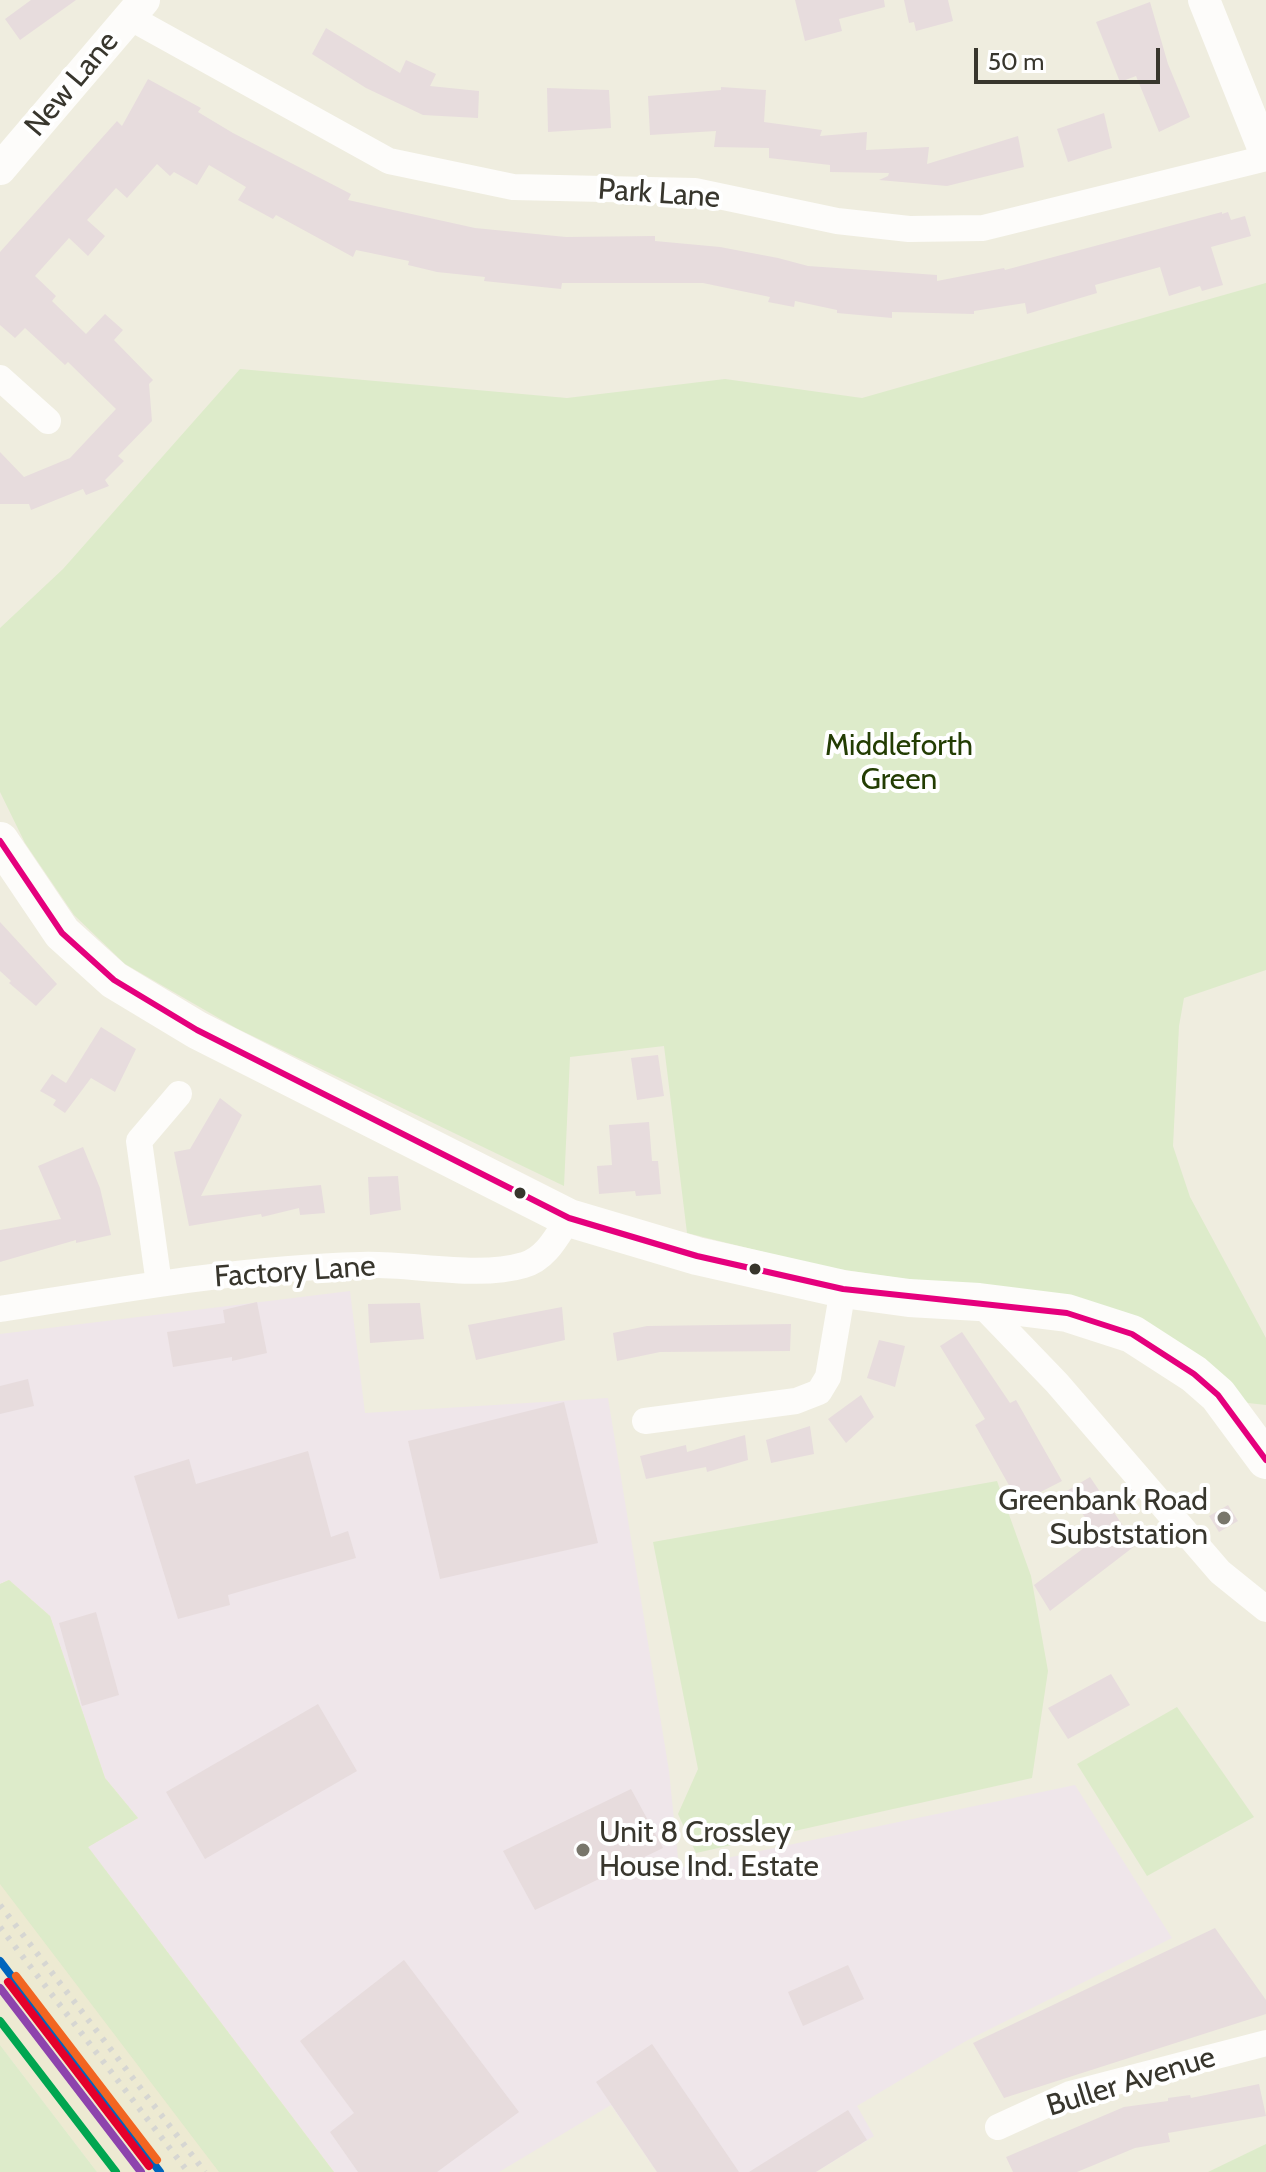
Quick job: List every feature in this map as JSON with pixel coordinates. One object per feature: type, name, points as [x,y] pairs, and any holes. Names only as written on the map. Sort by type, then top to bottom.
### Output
[{"type":"main road","points":[[0,841],[62,933],[114,980],[197,1030],[569,1218],[697,1256],[843,1289],[1067,1313],[1132,1334],[1194,1374],[1218,1395],[1264,1448]]},
{"type":"street","points":[[1204,0],[1266,157]]},
{"type":"street","name":"Park Lane","points":[[137,8],[389,161],[513,187],[695,191],[837,221],[909,229],[983,228],[1266,157]]},
{"type":"street","name":"New Lane","points":[[0,169],[137,8]]},
{"type":"street","points":[[0,378],[48,421]]},
{"type":"street","points":[[159,1284],[139,1141],[179,1094]]},
{"type":"street","name":"Factory Lane","points":[[0,1309],[259,1272],[362,1264],[504,1268],[526,1265],[543,1256],[569,1218]]},
{"type":"street","points":[[645,1421],[796,1401],[819,1392],[828,1377],[843,1289]]},
{"type":"street","points":[[979,1302],[1057,1383],[1220,1572],[1266,1609]]},
{"type":"street","name":"Buller Avenue","points":[[998,2127],[1070,2094],[1266,2043]]},
{"type":"shaded area","points":[[350,1291],[365,1413],[608,1398],[669,1771],[679,1868],[1075,1785],[1172,1938],[966,2041],[857,2106],[874,2136],[816,2172],[657,2172],[611,2105],[499,2172],[334,2172],[87,1846],[138,1818],[105,1778],[50,1616],[9,1580],[0,1584],[0,1334]]},
{"type":"shaded area","points":[[9,1580],[50,1616],[105,1778],[138,1818],[88,1847],[334,2172],[97,2172],[0,2045],[0,1584]]},
{"type":"green space","name":"Middleforth Green","points":[[1266,283],[1266,970],[1184,998],[1179,1026],[1173,1146],[1190,1197],[1266,1338],[1266,1405],[1248,1403],[1164,1336],[912,1280],[824,1267],[687,1233],[664,1046],[570,1057],[564,1186],[236,1028],[125,964],[74,915],[25,843],[0,792],[0,628],[63,569],[240,369],[567,398],[725,379],[862,398]]},
{"type":"green space","points":[[997,1481],[1031,1576],[1048,1671],[1032,1778],[696,1853],[678,1814],[698,1769],[653,1542]]},
{"type":"green space","points":[[9,1580],[50,1616],[105,1778],[138,1818],[88,1847],[334,2172],[219,2172],[0,1884],[0,1584]]},
{"type":"green space","points":[[1177,1707],[1254,1817],[1147,1876],[1077,1764]]},
{"type":"green space","points":[[0,2045],[97,2172],[0,2172]]},
{"type":"green space","points":[[1266,2144],[1266,2172],[1208,2172]]},
{"type":"building","points":[[31,0],[76,0],[20,40],[5,19]]},
{"type":"building","points":[[795,0],[884,0],[885,7],[839,19],[842,31],[805,41]]},
{"type":"building","points":[[904,0],[948,0],[953,21],[916,31],[914,22],[909,23]]},
{"type":"building","points":[[1150,2],[1168,64],[1190,117],[1159,132],[1136,76],[1120,82],[1096,22]]},
{"type":"building","points":[[326,28],[400,73],[406,60],[436,74],[430,86],[479,91],[478,118],[423,115],[366,88],[312,54]]},
{"type":"building","points":[[148,79],[201,108],[198,112],[233,133],[351,194],[348,200],[475,228],[566,237],[655,236],[655,241],[720,247],[808,266],[937,275],[937,281],[1005,270],[1222,212],[1228,212],[1231,220],[1245,216],[1251,236],[1211,247],[1223,285],[1202,291],[1200,286],[1169,296],[1160,267],[1095,285],[1097,293],[1027,314],[1025,303],[974,311],[974,314],[892,312],[892,318],[837,313],[837,310],[795,301],[794,307],[768,302],[770,297],[703,283],[562,283],[561,289],[484,281],[485,277],[437,272],[408,265],[409,261],[356,250],[353,257],[276,215],[273,219],[238,200],[246,187],[209,165],[197,185],[174,172],[170,176],[157,164],[127,198],[116,188],[87,220],[105,236],[88,256],[69,238],[35,276],[56,296],[52,301],[86,334],[105,314],[123,330],[114,340],[153,380],[149,384],[152,421],[118,456],[124,461],[105,480],[109,486],[86,495],[83,489],[31,510],[29,504],[0,504],[0,452],[24,477],[70,458],[116,409],[68,362],[65,365],[25,328],[15,338],[0,325],[0,252],[117,121],[122,126]]},
{"type":"building","points":[[721,87],[766,90],[764,122],[822,130],[820,136],[867,132],[866,150],[929,147],[927,164],[1018,136],[1024,167],[947,186],[879,180],[889,173],[830,172],[830,165],[769,158],[769,148],[714,147],[716,131],[650,135],[648,96],[721,90]]},
{"type":"building","points":[[547,88],[609,90],[611,128],[548,132]]},
{"type":"building","points":[[1104,113],[1112,148],[1068,162],[1057,129]]},
{"type":"building","points":[[0,922],[57,984],[36,1006],[0,971]]},
{"type":"building","points":[[101,1027],[136,1049],[115,1092],[91,1078],[65,1113],[53,1105],[56,1100],[40,1091],[52,1074],[66,1083]]},
{"type":"building","points":[[658,1055],[664,1096],[637,1100],[631,1058]]},
{"type":"building","points":[[220,1098],[242,1115],[201,1196],[321,1185],[325,1213],[300,1215],[299,1208],[262,1217],[261,1214],[189,1226],[174,1152],[190,1149]]},
{"type":"building","points":[[649,1122],[652,1161],[658,1161],[661,1194],[636,1196],[635,1191],[599,1194],[597,1166],[612,1165],[609,1125]]},
{"type":"building","points":[[83,1147],[100,1188],[111,1235],[76,1243],[76,1240],[0,1262],[0,1230],[61,1219],[38,1166]]},
{"type":"building","points":[[398,1176],[401,1210],[370,1215],[368,1177]]},
{"type":"building","points":[[257,1302],[267,1353],[232,1361],[232,1357],[173,1367],[167,1332],[225,1323],[223,1310]]},
{"type":"building","points":[[420,1303],[424,1339],[370,1343],[368,1304]]},
{"type":"building","points":[[562,1307],[565,1340],[476,1360],[468,1325]]},
{"type":"building","points":[[791,1324],[790,1351],[660,1352],[617,1361],[613,1333],[647,1326]]},
{"type":"building","points":[[962,1332],[1010,1403],[1016,1400],[1062,1481],[1019,1503],[975,1425],[985,1419],[940,1346]]},
{"type":"building","points":[[879,1340],[905,1346],[895,1387],[867,1378]]},
{"type":"building","points":[[28,1379],[34,1406],[0,1414],[0,1386]]},
{"type":"building","points":[[861,1395],[874,1417],[846,1443],[828,1419]]},
{"type":"building","points":[[564,1402],[598,1543],[440,1579],[408,1441]]},
{"type":"building","points":[[810,1426],[814,1454],[771,1463],[766,1440]]},
{"type":"building","points":[[745,1435],[748,1460],[707,1472],[706,1467],[646,1479],[640,1456],[686,1445],[687,1452]]},
{"type":"building","points":[[308,1451],[331,1537],[348,1531],[356,1558],[228,1595],[230,1605],[178,1619],[134,1476],[189,1459],[196,1484]]},
{"type":"building","points":[[1090,1477],[1136,1545],[1050,1611],[1034,1585],[1100,1536],[1065,1492]]},
{"type":"building","name":"Greenbank Road Subststation","points":[[1228,1505],[1238,1521],[1219,1532],[1209,1516]]},
{"type":"building","points":[[96,1612],[119,1695],[82,1706],[59,1623]]},
{"type":"building","points":[[1111,1674],[1130,1705],[1068,1739],[1048,1708]]},
{"type":"building","points":[[318,1704],[357,1771],[205,1859],[166,1792]]},
{"type":"building","name":"Unit 8 Crossley House Ind. Estate","points":[[631,1789],[663,1848],[535,1910],[503,1851]]},
{"type":"building","points":[[1215,1928],[1266,2000],[1266,2014],[1004,2098],[973,2043]]},
{"type":"building","points":[[404,1960],[519,2112],[437,2172],[358,2172],[330,2132],[354,2113],[300,2041]]},
{"type":"building","points":[[848,1965],[864,1999],[803,2026],[788,1992]]},
{"type":"building","points":[[652,2044],[739,2172],[657,2172],[596,2082]]},
{"type":"building","points":[[1259,2084],[1266,2116],[1168,2133],[1170,2142],[1135,2148],[1077,2172],[1013,2172],[1006,2157],[1124,2107]]},
{"type":"building","points":[[848,2110],[867,2140],[816,2172],[749,2172]]},
{"type":"railway","points":[[0,1905],[205,2172]]},
{"type":"railway","points":[[0,1927],[188,2172]]},
{"type":"transit line","points":[[0,841],[62,933],[114,980],[197,1030],[569,1218],[697,1256],[843,1289],[1067,1313],[1132,1334],[1194,1374],[1218,1395],[1266,1460]]},
{"type":"transit line","points":[[0,1961],[160,2172]]},
{"type":"transit line","points":[[16,1976],[157,2160]]},
{"type":"transit line","points":[[8,1982],[149,2166]]},
{"type":"transit line","points":[[0,1988],[141,2172]]},
{"type":"transit line","points":[[0,2021],[116,2172]]},
{"type":"place","name":"Greenbank Road Subststation","points":[[1224,1518]]},
{"type":"place","name":"Unit 8 Crossley House Ind. Estate","points":[[583,1850]]}]
